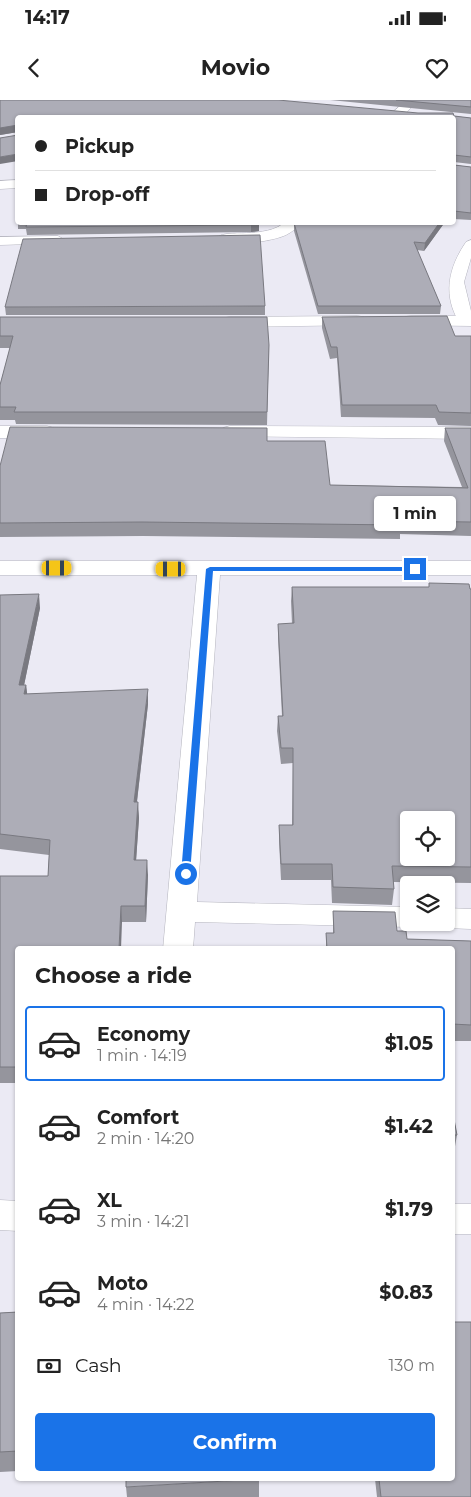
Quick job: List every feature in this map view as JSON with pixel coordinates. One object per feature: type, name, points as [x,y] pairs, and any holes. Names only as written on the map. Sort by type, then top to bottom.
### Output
[{"type":"street","points":[[414,100],[394,111],[417,114]]},
{"type":"street","points":[[0,185],[15,184]]},
{"type":"street","points":[[212,238],[269,236],[280,234],[290,225]]},
{"type":"street","points":[[0,241],[77,240]]},
{"type":"street","points":[[398,321],[469,321],[457,299],[455,279],[459,263],[471,245]]},
{"type":"street","points":[[209,322],[378,321]]},
{"type":"street","points":[[0,432],[69,432]]},
{"type":"street","points":[[208,432],[471,432]]},
{"type":"street","points":[[0,568],[471,568]]},
{"type":"street","points":[[178,946],[210,569]]},
{"type":"street","points":[[182,912],[400,917]]},
{"type":"street","points":[[455,918],[471,918]]},
{"type":"street","points":[[0,1215],[15,1216]]},
{"type":"street","points":[[455,1219],[471,1219]]},
{"type":"building","points":[[0,100],[278,100],[418,113],[453,113],[454,115],[15,115],[15,126],[0,128]]},
{"type":"building","points":[[396,100],[471,100],[471,107]]},
{"type":"building","points":[[456,116],[471,118],[471,157],[456,155]]},
{"type":"building","points":[[15,136],[15,154],[0,157],[0,138]]},
{"type":"building","points":[[456,165],[471,167],[471,213],[456,211]]},
{"type":"building","points":[[26,225],[251,225],[26,227]]},
{"type":"building","points":[[295,225],[438,225],[425,243],[414,242],[441,306],[318,306]]},
{"type":"building","points":[[260,235],[265,306],[5,307],[23,239]]},
{"type":"building","points":[[447,316],[455,336],[471,336],[471,413],[439,412],[436,405],[342,405],[337,347],[331,347],[322,317]]},
{"type":"building","points":[[0,317],[267,317],[269,345],[267,412],[14,412],[16,407],[0,407],[0,385],[13,336],[0,336]]},
{"type":"building","points":[[10,427],[267,428],[267,441],[325,441],[330,485],[468,488],[445,428],[471,428],[471,522],[400,521],[401,525],[142,522],[0,523],[0,466]]},
{"type":"building","points":[[429,583],[469,584],[471,589],[471,867],[392,866],[394,889],[333,887],[332,864],[281,864],[279,825],[293,825],[293,748],[281,748],[278,716],[283,716],[278,624],[294,623],[292,587],[429,587]]},
{"type":"building","points":[[39,594],[19,685],[26,685],[24,694],[148,689],[134,802],[138,802],[134,860],[147,860],[145,906],[121,906],[119,946],[15,946],[15,1067],[0,1067],[0,876],[48,876],[50,840],[0,834],[0,595]]},
{"type":"building","points":[[333,911],[395,912],[397,931],[406,931],[407,939],[471,941],[471,1025],[455,1024],[455,946],[327,946],[326,933],[334,933]]},
{"type":"building","points":[[15,1312],[15,1451],[0,1452],[0,1313]]},
{"type":"building","points":[[455,1322],[471,1322],[471,1497],[381,1497],[379,1481],[455,1481]]},
{"type":"building","points":[[126,1481],[226,1481],[126,1487]]},
{"type":"route","points":[[186,874],[210,569],[415,569]]}]
